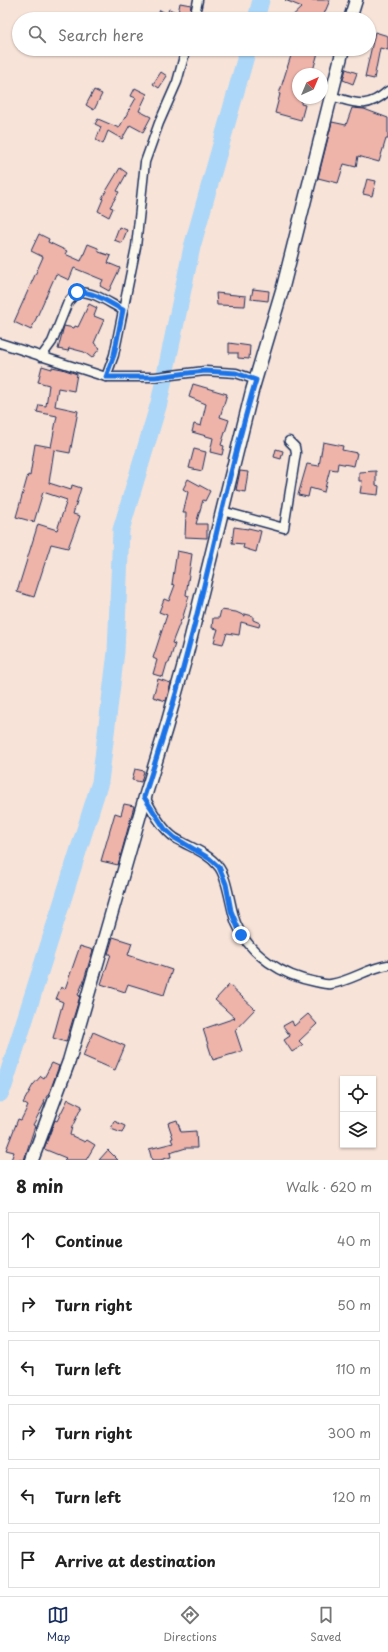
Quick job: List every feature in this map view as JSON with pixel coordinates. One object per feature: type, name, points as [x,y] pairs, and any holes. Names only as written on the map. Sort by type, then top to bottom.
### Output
[{"type":"main road","points":[[352,12],[356,0]]},
{"type":"main road","points":[[32,1160],[70,1061],[144,797],[166,728],[186,657],[222,511],[256,380],[283,287],[341,56]]},
{"type":"street","points":[[195,12],[198,0]]},
{"type":"street","points":[[106,377],[114,355],[136,246],[145,162],[177,82],[184,56]]},
{"type":"street","points":[[331,96],[360,104],[366,104],[372,102],[388,91]]},
{"type":"street","points":[[41,357],[52,342],[68,302],[77,292],[92,294],[123,310]]},
{"type":"street","points":[[0,343],[106,377],[155,377],[205,371],[236,373],[256,380]]},
{"type":"street","points":[[222,511],[284,528],[296,453],[295,447],[289,441]]},
{"type":"street","points":[[144,797],[165,829],[175,838],[210,859],[219,867],[226,884],[231,911],[241,935],[267,962],[292,976],[329,985],[349,980],[379,966],[388,965]]},
{"type":"building","points":[[285,0],[330,0],[325,12],[297,12],[302,7]]},
{"type":"building","points":[[180,3],[191,5],[190,12],[178,12]]},
{"type":"building","points":[[169,9],[176,12],[168,12]]},
{"type":"building","points":[[376,32],[388,36],[388,50],[380,48],[374,79],[365,77],[370,56],[376,56]]},
{"type":"building","points":[[291,56],[317,56],[314,68],[292,68],[292,104],[305,105],[301,120],[275,113]]},
{"type":"building","points":[[346,69],[357,73],[353,84],[343,80]]},
{"type":"building","points":[[161,72],[167,76],[159,88],[153,84]]},
{"type":"building","points":[[135,88],[147,94],[139,111],[151,117],[143,132],[130,125],[122,139],[108,131],[103,144],[96,140],[101,127],[95,124],[98,119],[119,128],[136,98],[131,96]]},
{"type":"building","points":[[94,90],[102,94],[94,110],[86,105]]},
{"type":"building","points":[[352,108],[364,109],[388,118],[388,139],[386,139],[379,162],[358,156],[356,167],[344,164],[338,183],[318,178],[332,122],[346,125]]},
{"type":"building","points":[[120,168],[127,173],[117,191],[119,192],[110,207],[113,208],[109,217],[98,211],[103,199],[102,198]]},
{"type":"building","points":[[367,179],[376,181],[372,196],[363,194]]},
{"type":"building","points":[[119,227],[127,230],[122,243],[114,240]]},
{"type":"building","points":[[39,234],[49,239],[48,242],[67,251],[65,254],[81,261],[88,244],[98,248],[99,252],[111,256],[108,263],[120,268],[109,291],[100,286],[103,280],[74,268],[69,280],[56,274],[31,330],[14,322],[43,257],[31,251]]},
{"type":"building","points":[[253,289],[269,291],[268,301],[251,299]]},
{"type":"building","points":[[216,293],[246,296],[245,306],[217,305]]},
{"type":"building","points":[[89,304],[97,308],[94,316],[104,320],[94,343],[100,348],[92,358],[84,352],[69,348],[68,351],[58,349],[64,326],[74,328],[75,326],[78,327]]},
{"type":"building","points":[[229,343],[250,346],[249,359],[238,358],[238,353],[229,353]]},
{"type":"building","points":[[42,366],[52,369],[52,367],[62,369],[77,374],[74,391],[58,388],[55,406],[78,411],[70,453],[54,450],[49,483],[71,490],[72,485],[81,488],[73,514],[80,516],[68,548],[51,544],[34,597],[17,592],[38,524],[57,530],[67,500],[43,492],[34,522],[16,517],[28,475],[30,476],[35,444],[51,447],[57,416],[37,412],[39,405],[46,406],[49,385],[38,382]]},
{"type":"building","points":[[193,384],[227,394],[220,417],[229,420],[221,445],[224,446],[222,455],[210,452],[213,438],[192,432],[194,424],[201,426],[206,404],[189,397]]},
{"type":"building","points":[[323,442],[343,446],[342,450],[357,453],[354,466],[338,463],[337,470],[330,469],[324,492],[310,488],[308,497],[298,495],[307,464],[319,466]]},
{"type":"building","points":[[194,449],[206,452],[202,471],[189,468]]},
{"type":"building","points":[[276,449],[283,451],[281,459],[274,457]]},
{"type":"building","points":[[240,471],[248,472],[245,492],[236,490]]},
{"type":"building","points":[[376,471],[376,485],[379,486],[378,495],[360,493],[362,481],[359,481],[359,472]]},
{"type":"building","points":[[188,479],[210,491],[205,501],[203,500],[196,524],[207,524],[207,538],[185,537],[186,513],[183,513],[188,492],[183,489]]},
{"type":"building","points":[[234,527],[261,531],[256,552],[243,548],[244,544],[232,543]]},
{"type":"building","points":[[177,551],[192,554],[186,595],[189,596],[182,620],[172,643],[175,644],[163,677],[153,674],[157,660],[153,658],[167,615],[159,612],[164,599],[169,601],[175,585],[172,584]]},
{"type":"building","points":[[221,610],[236,612],[245,616],[245,614],[253,616],[253,620],[260,623],[259,627],[241,622],[239,635],[227,633],[223,644],[214,642],[218,629],[212,628],[213,618],[219,618]]},
{"type":"building","points":[[158,679],[171,683],[166,701],[153,697]]},
{"type":"building","points":[[135,769],[144,771],[141,782],[132,780]]},
{"type":"building","points":[[124,804],[134,806],[118,865],[101,861],[115,813],[121,815]]},
{"type":"building","points":[[113,937],[132,943],[128,955],[172,970],[164,995],[128,984],[125,992],[101,984],[111,954],[108,954]]},
{"type":"building","points":[[80,946],[93,950],[78,995],[80,996],[66,1042],[53,1038],[63,1002],[56,999],[61,987],[65,989]]},
{"type":"building","points":[[229,985],[255,1009],[235,1030],[242,1051],[213,1060],[203,1029],[235,1018],[215,1000]]},
{"type":"building","points":[[308,1014],[317,1024],[299,1041],[303,1045],[292,1052],[284,1040],[290,1036],[283,1026],[292,1021],[294,1026]]},
{"type":"building","points":[[93,1032],[125,1046],[115,1070],[83,1056]]},
{"type":"building","points":[[52,1063],[59,1066],[50,1091],[33,1125],[35,1126],[24,1160],[11,1160],[14,1152],[6,1150],[18,1119],[21,1120],[28,1106],[23,1103],[33,1085],[41,1076],[44,1078]]},
{"type":"building","points":[[68,1099],[82,1106],[72,1127],[70,1135],[85,1142],[87,1140],[95,1145],[86,1160],[64,1160],[66,1158],[44,1149],[55,1120],[57,1121]]},
{"type":"building","points":[[177,1120],[181,1132],[196,1131],[197,1148],[186,1148],[170,1153],[171,1157],[160,1160],[152,1160],[149,1149],[173,1143],[171,1139],[173,1138],[168,1123]]},
{"type":"building","points":[[114,1121],[125,1126],[122,1133],[111,1129]]},
{"type":"building","points":[[108,1150],[118,1160],[99,1160]]},
{"type":"waterway","points":[[258,12],[261,0]]},
{"type":"waterway","points":[[0,1094],[4,1086],[100,782],[116,652],[121,530],[159,403],[192,247],[246,56]]},
{"type":"route","points":[[77,292],[92,294],[123,310],[114,355],[106,377],[155,377],[205,371],[236,373],[256,380],[186,657],[166,728],[144,797],[165,829],[175,838],[188,844],[217,864],[226,884],[231,911],[241,935]]}]
